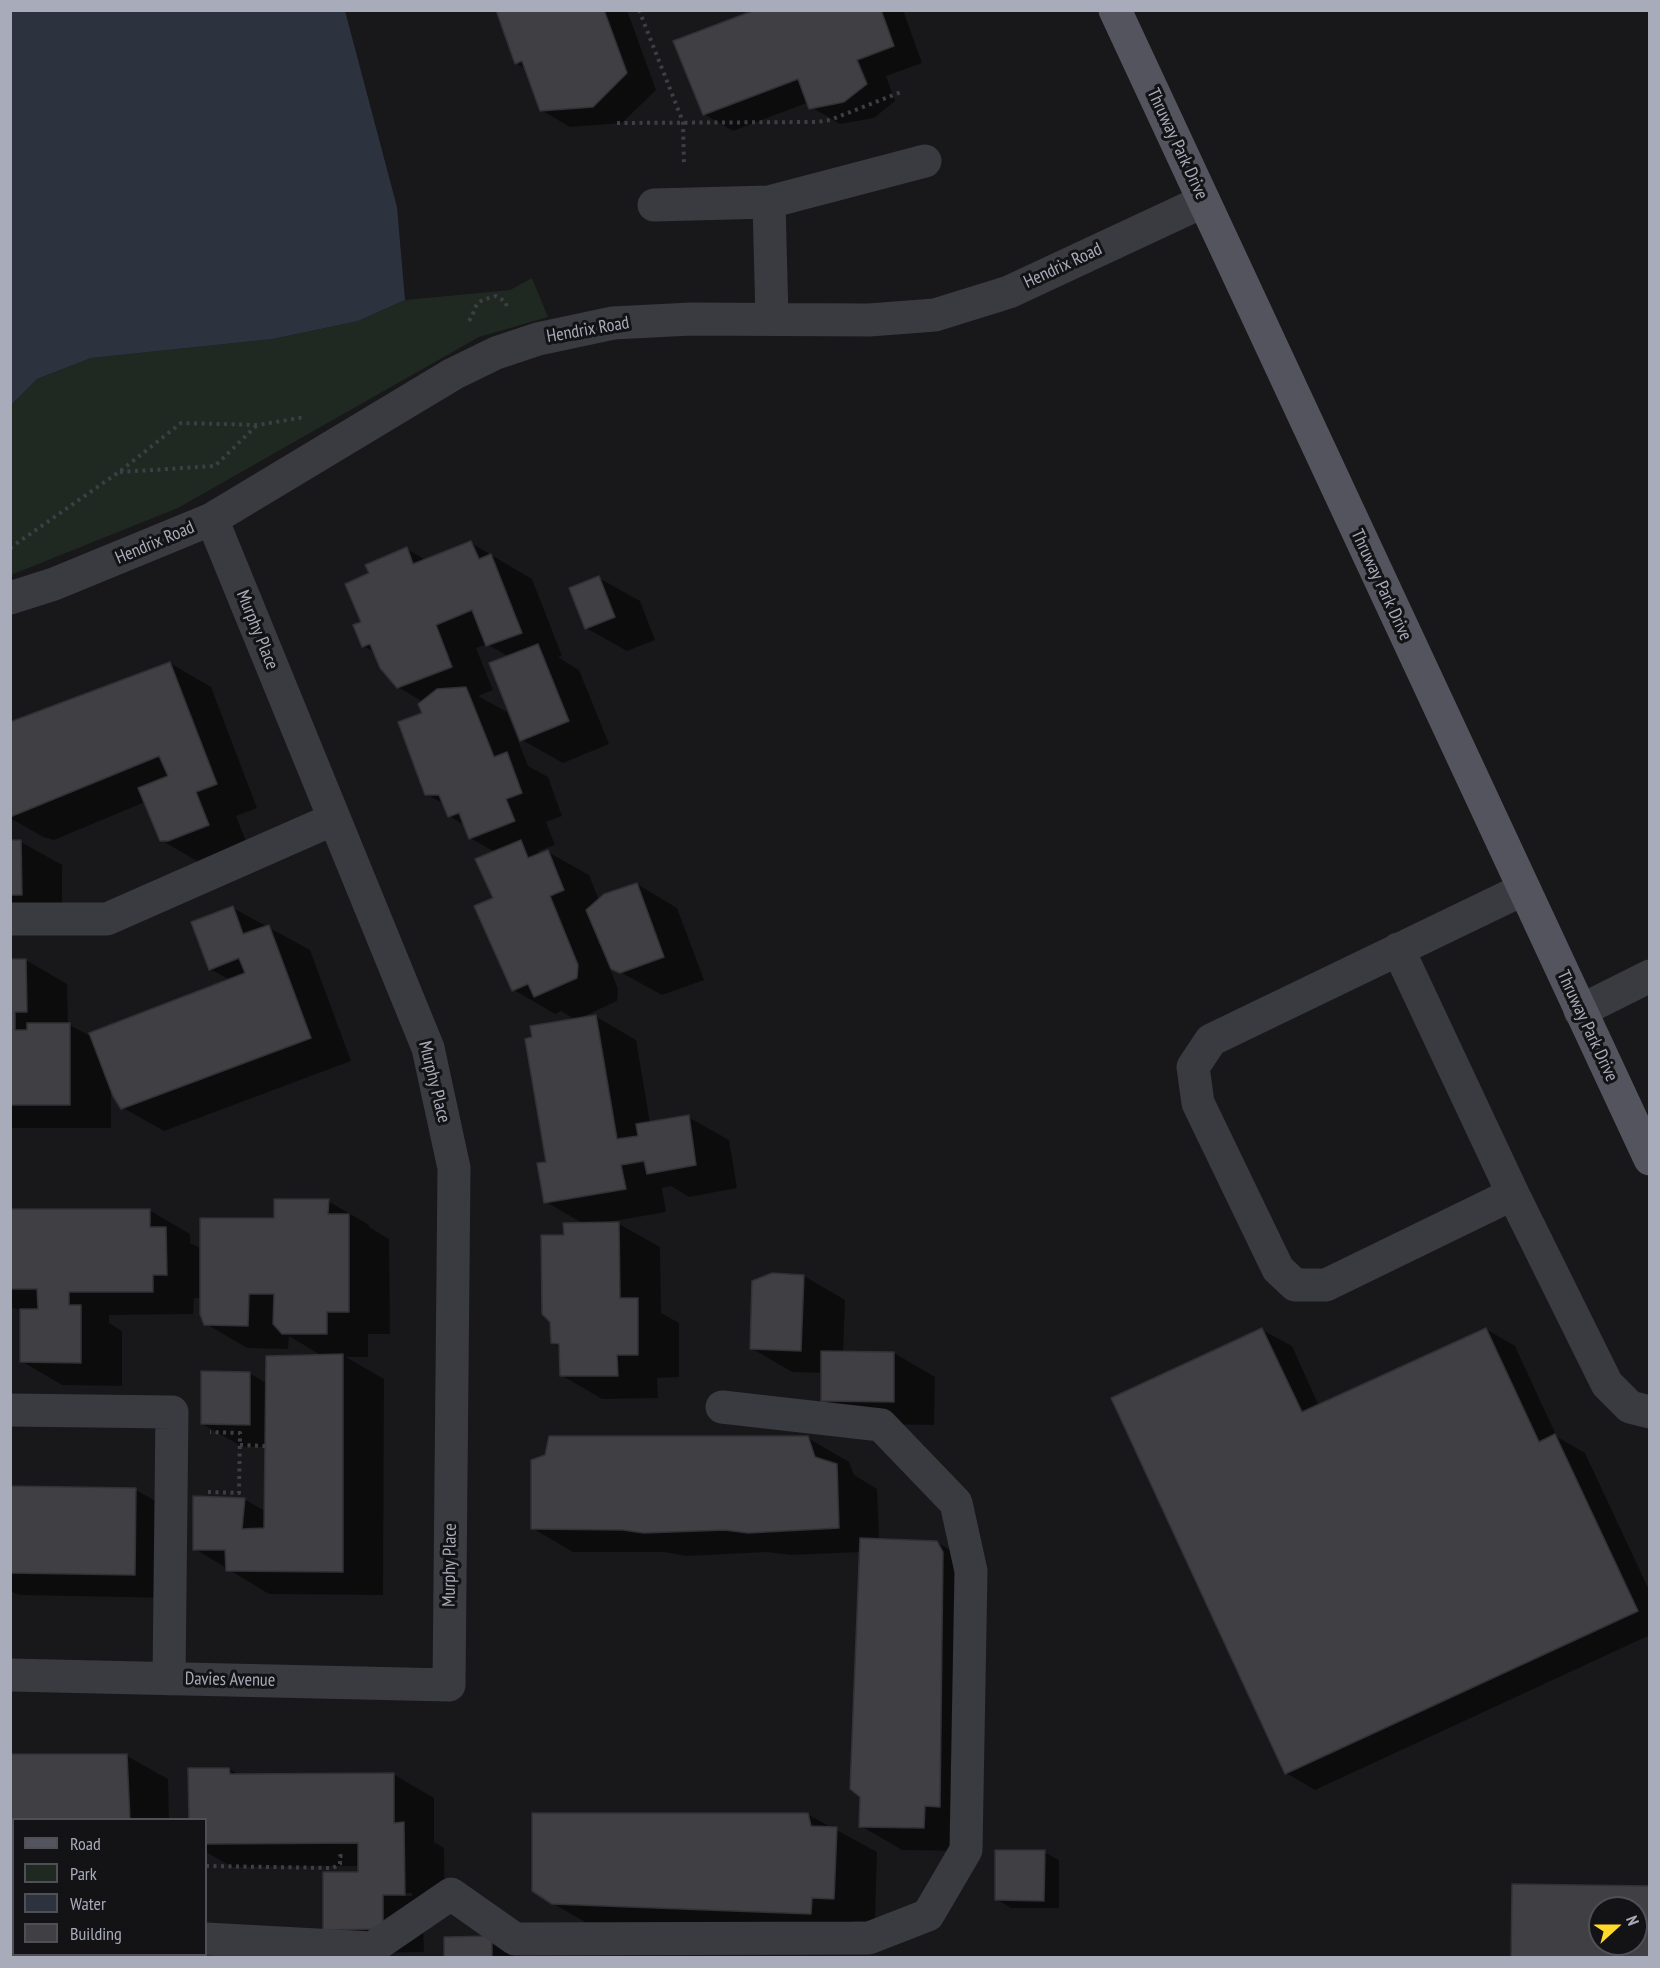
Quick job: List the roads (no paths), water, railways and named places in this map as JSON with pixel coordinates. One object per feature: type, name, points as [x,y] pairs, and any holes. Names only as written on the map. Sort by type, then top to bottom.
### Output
[{"type":"main road","name":"Thruway Park Drive","points":[[1115,10],[1650,1159]]},
{"type":"street","points":[[670,205],[769,201],[925,161]]},
{"type":"street","points":[[769,201],[772,320]]},
{"type":"street","name":"Hendrix Road","points":[[10,598],[54,584],[212,519],[453,374],[496,353],[538,339],[613,322],[691,319],[869,320],[934,315],[1009,292],[1204,201]]},
{"type":"street","name":"Murphy Place","points":[[212,519],[428,1048],[454,1168],[449,1685]]},
{"type":"street","points":[[10,919],[107,919],[334,819]]},
{"type":"street","points":[[1513,1194],[1326,1285],[1295,1285],[1278,1269],[1197,1102],[1192,1067],[1211,1040],[1524,889]]},
{"type":"street","points":[[1398,949],[1513,1194],[1607,1384],[1630,1407],[1650,1412]]},
{"type":"street","points":[[1580,1011],[1650,976]]},
{"type":"street","points":[[207,1938],[372,1948],[451,1894],[515,1939],[869,1938],[928,1915],[966,1850],[971,1571],[956,1503],[881,1425],[722,1407]]},
{"type":"street","points":[[10,1410],[172,1412],[169,1679]]},
{"type":"street","name":"Davies Avenue","points":[[10,1676],[449,1685]]},
{"type":"water","points":[[11,10],[345,11],[397,207],[405,300],[358,321],[273,339],[91,358],[37,379],[11,405]]}]
